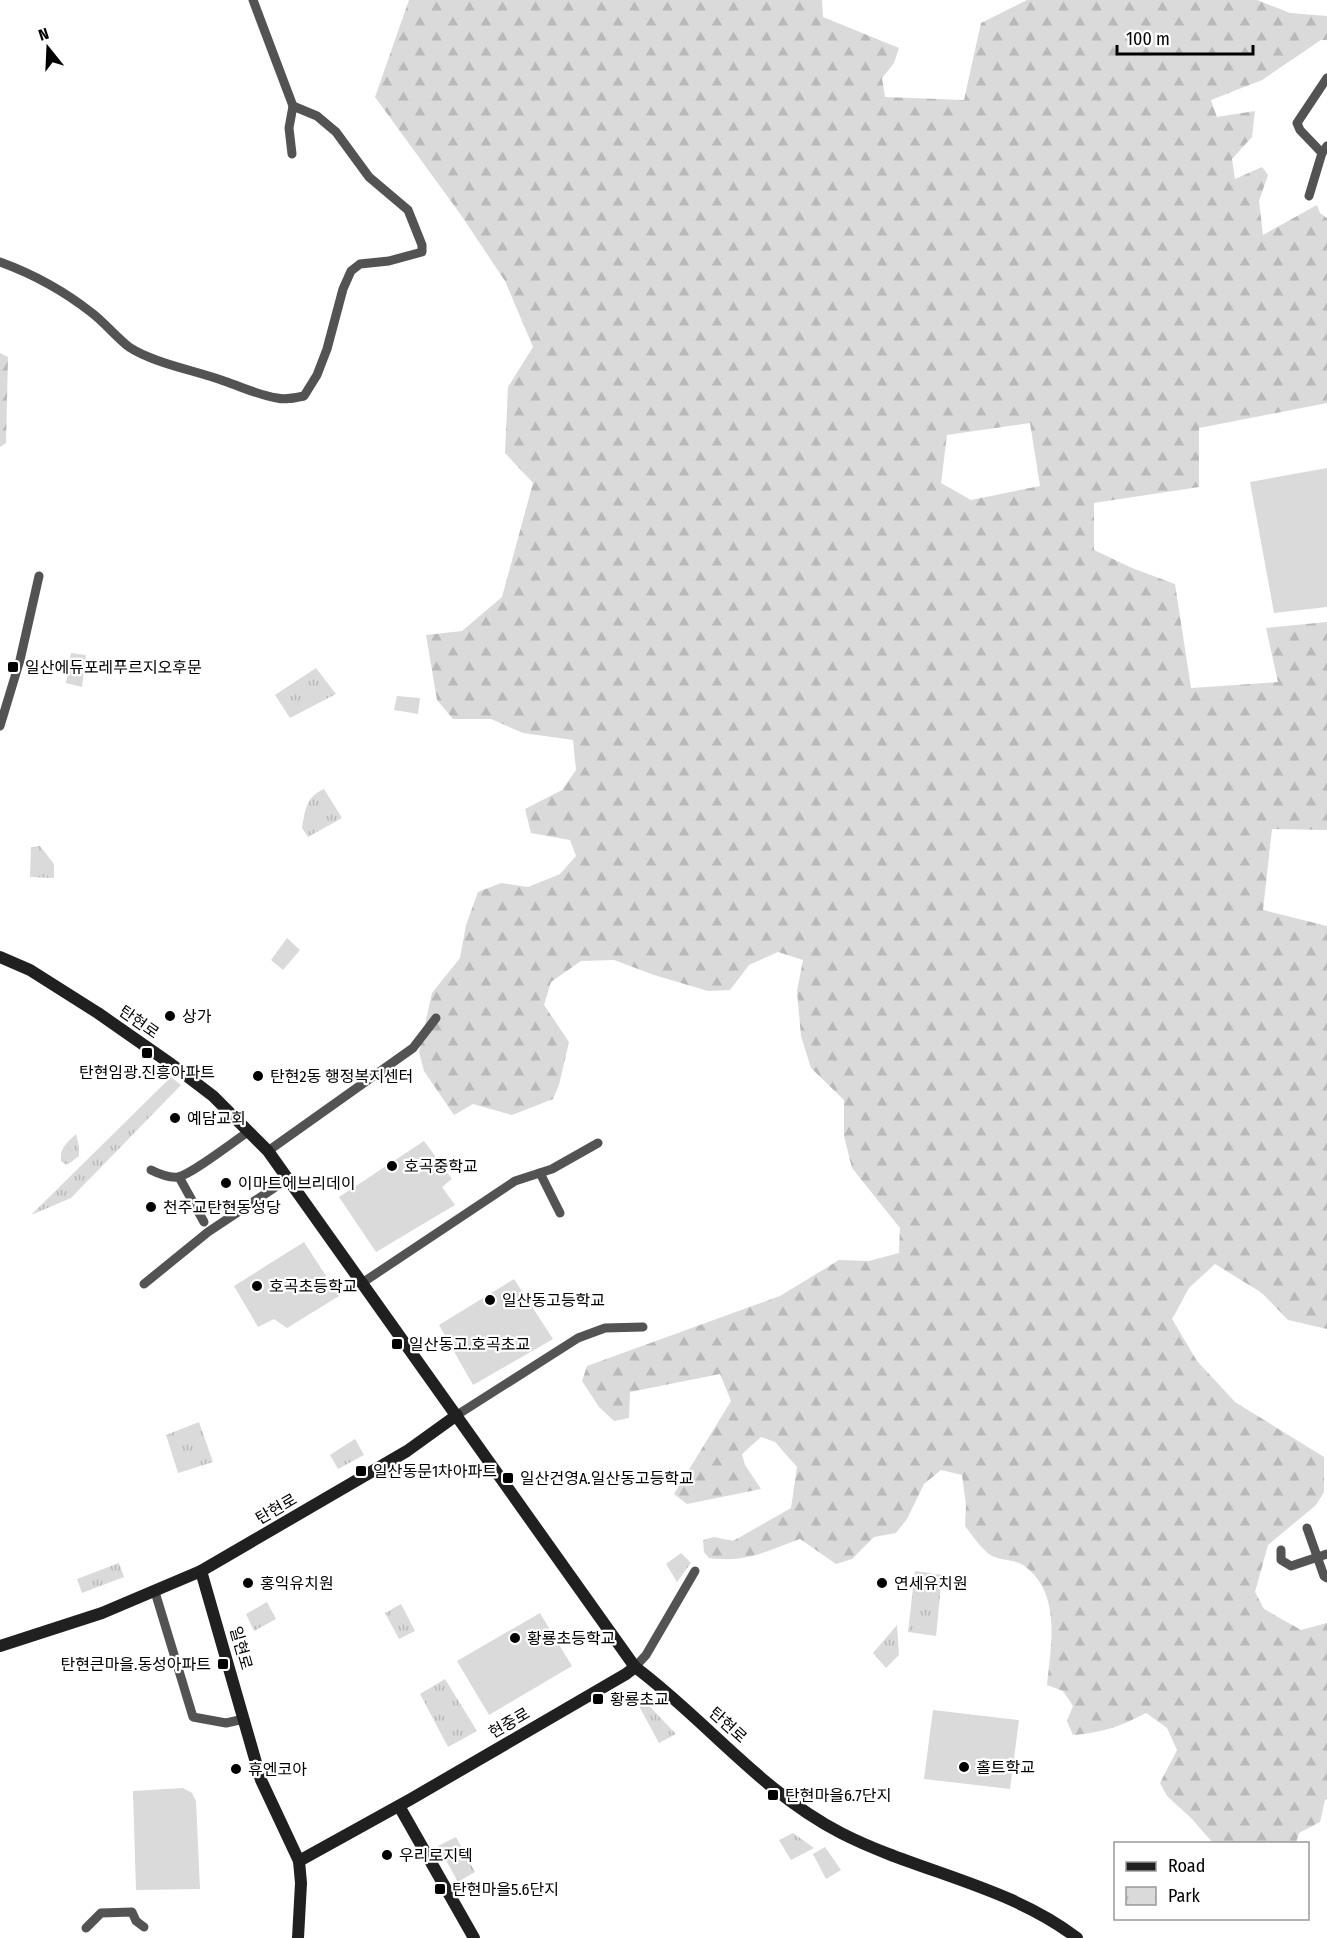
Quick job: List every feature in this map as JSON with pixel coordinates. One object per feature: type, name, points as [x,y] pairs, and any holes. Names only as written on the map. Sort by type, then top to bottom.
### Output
[{"type":"main road","name":"탄현로","points":[[0,957],[39,975],[162,1058],[213,1096],[268,1151],[635,1667],[758,1775],[798,1806],[839,1832],[895,1856],[1002,1896],[1060,1925],[1077,1938]]},
{"type":"main road","name":"탄현로","points":[[201,1571],[407,1451],[457,1415]]},
{"type":"main road","points":[[0,1646],[102,1613],[201,1571]]},
{"type":"main road","name":"일현로","points":[[201,1571],[261,1780],[299,1861],[301,1883],[298,1938]]},
{"type":"main road","name":"현중로","points":[[299,1861],[399,1806],[635,1667]]},
{"type":"main road","points":[[399,1806],[474,1938]]},
{"type":"street","points":[[253,0],[293,106],[289,128],[292,154]]},
{"type":"street","points":[[1309,196],[1325,149],[1300,130],[1297,123],[1327,78]]},
{"type":"street","points":[[0,262],[22,270],[57,289],[92,313],[129,347],[144,355],[242,389],[276,398],[290,399],[304,396],[317,375],[327,349],[343,290],[351,271],[360,264],[389,261],[422,252],[422,245],[408,210],[369,177],[336,132],[317,117],[293,106]]},
{"type":"street","points":[[0,725],[20,660],[39,576]]},
{"type":"street","points":[[268,1151],[413,1048],[436,1018]]},
{"type":"street","points":[[151,1170],[164,1176],[179,1176],[190,1172],[248,1132]]},
{"type":"street","points":[[362,1283],[515,1181],[552,1169],[598,1143]]},
{"type":"street","points":[[540,1173],[560,1213]]},
{"type":"street","points":[[179,1176],[204,1222]]},
{"type":"street","points":[[144,1284],[208,1232],[289,1178]]},
{"type":"street","name":"탄현로","points":[[457,1415],[578,1338],[605,1328],[644,1327]]},
{"type":"street","points":[[1307,1528],[1322,1556],[1324,1576],[1327,1578]]},
{"type":"street","points":[[1281,1550],[1281,1560],[1291,1566],[1322,1556]]},
{"type":"street","points":[[635,1667],[646,1655],[695,1571]]},
{"type":"street","points":[[155,1592],[193,1717],[226,1723],[244,1719]]},
{"type":"street","points":[[86,1928],[101,1912],[132,1912],[136,1920],[144,1927]]},
{"type":"green space","points":[[409,0],[822,0],[823,17],[899,48],[894,63],[882,78],[885,97],[964,100],[981,23],[1027,0],[1257,0],[1290,13],[1327,16],[1327,40],[1321,40],[1262,80],[1211,100],[1217,117],[1255,111],[1252,137],[1232,159],[1235,179],[1262,167],[1268,175],[1259,201],[1263,235],[1317,205],[1320,213],[1327,218],[1327,403],[1199,428],[1199,487],[1094,503],[1094,550],[1132,568],[1175,584],[1191,688],[1278,682],[1266,628],[1327,622],[1327,830],[1272,829],[1263,910],[1327,926],[1327,1329],[1288,1320],[1262,1293],[1215,1264],[1189,1288],[1172,1319],[1197,1361],[1235,1402],[1324,1457],[1324,1492],[1316,1505],[1268,1545],[1255,1592],[1264,1609],[1301,1630],[1327,1623],[1327,1799],[1320,1822],[1299,1833],[1296,1842],[1212,1842],[1167,1796],[1160,1783],[1177,1750],[1167,1728],[1146,1713],[1111,1728],[1073,1735],[1067,1721],[1073,1706],[1063,1691],[1047,1685],[1051,1620],[1044,1590],[1035,1576],[1023,1565],[989,1554],[965,1526],[966,1505],[962,1475],[941,1470],[924,1484],[907,1519],[896,1533],[874,1537],[852,1559],[836,1564],[800,1539],[745,1557],[709,1558],[704,1552],[703,1540],[714,1537],[733,1541],[791,1508],[797,1467],[775,1442],[761,1437],[742,1454],[745,1465],[761,1489],[687,1504],[674,1494],[731,1401],[720,1374],[630,1392],[629,1418],[614,1421],[599,1407],[582,1381],[587,1366],[780,1296],[839,1260],[869,1261],[899,1253],[900,1228],[852,1168],[844,1136],[844,1100],[811,1068],[801,1036],[797,991],[803,960],[778,952],[749,965],[730,990],[708,991],[614,960],[581,961],[551,982],[544,1005],[569,1042],[559,1085],[553,1099],[512,1115],[473,1104],[454,1115],[424,1071],[419,1052],[432,993],[460,958],[466,925],[478,892],[501,883],[528,887],[560,874],[576,856],[570,840],[531,833],[525,809],[562,790],[576,770],[573,740],[523,733],[491,719],[453,719],[437,700],[426,635],[462,631],[502,597],[533,483],[505,453],[508,387],[533,347],[505,281],[461,215],[375,97]],"holes":[[[1030,423],[1040,486],[971,500],[941,483],[947,435]]]},
{"type":"green space","points":[[0,353],[8,357],[6,443],[0,447]]},
{"type":"green space","points":[[1327,468],[1327,607],[1274,613],[1250,482]]},
{"type":"green space","points":[[71,653],[86,655],[82,687],[66,683]]},
{"type":"green space","points":[[316,668],[336,694],[290,718],[275,695]]},
{"type":"green space","points":[[397,696],[420,698],[418,714],[394,710]]},
{"type":"green space","points":[[324,789],[342,818],[308,837],[302,828],[306,810],[313,796]]},
{"type":"green space","points":[[40,846],[54,864],[54,878],[30,877],[31,847]]},
{"type":"green space","points":[[287,938],[300,950],[283,970],[271,960]]},
{"type":"green space","points":[[171,1077],[181,1085],[71,1198],[31,1215]]},
{"type":"green space","points":[[76,1134],[79,1156],[67,1165],[62,1162],[61,1153],[64,1146]]},
{"type":"green space","points":[[424,1141],[452,1179],[442,1187],[455,1205],[376,1252],[339,1197]]},
{"type":"green space","points":[[304,1242],[339,1296],[287,1328],[274,1319],[258,1327],[234,1286]]},
{"type":"green space","points":[[514,1279],[553,1339],[473,1385],[439,1325]]},
{"type":"green space","points":[[199,1422],[213,1462],[178,1473],[166,1435]]},
{"type":"green space","points":[[355,1439],[364,1455],[338,1469],[330,1455]]},
{"type":"green space","points":[[681,1553],[691,1563],[677,1582],[666,1564]]},
{"type":"green space","points":[[119,1563],[124,1577],[82,1593],[77,1579]]},
{"type":"green space","points":[[915,1571],[942,1575],[936,1636],[908,1632]]},
{"type":"green space","points":[[267,1602],[276,1619],[254,1631],[246,1614]]},
{"type":"green space","points":[[401,1604],[415,1631],[399,1639],[385,1613]]},
{"type":"green space","points":[[540,1613],[572,1666],[489,1715],[457,1661]]},
{"type":"green space","points":[[897,1625],[899,1655],[886,1668],[873,1653]]},
{"type":"green space","points":[[445,1679],[477,1731],[448,1747],[420,1694]]},
{"type":"green space","points":[[637,1693],[676,1734],[659,1743],[633,1695]]},
{"type":"green space","points":[[933,1710],[1019,1720],[1010,1789],[924,1779]]},
{"type":"green space","points":[[183,1788],[192,1793],[196,1801],[200,1889],[136,1890],[133,1791]]},
{"type":"green space","points":[[793,1833],[814,1848],[791,1860],[779,1840]]},
{"type":"green space","points":[[456,1837],[475,1872],[458,1882],[438,1846]]},
{"type":"green space","points":[[825,1847],[841,1870],[826,1879],[813,1854]]},
{"type":"place","name":"일산에듀포레푸르지오후문","points":[[13,667]]},
{"type":"place","name":"상가","points":[[170,1016]]},
{"type":"place","name":"탄현임광.진흥아파트","points":[[147,1053]]},
{"type":"place","name":"탄현2동 행정복지센터","points":[[258,1076]]},
{"type":"place","name":"예담교회","points":[[175,1118]]},
{"type":"place","name":"호곡중학교","points":[[392,1166]]},
{"type":"place","name":"이마트에브리데이","points":[[226,1183]]},
{"type":"place","name":"천주교탄현동성당","points":[[151,1207]]},
{"type":"place","name":"호곡초등학교","points":[[257,1286]]},
{"type":"place","name":"일산동고등학교","points":[[490,1300]]},
{"type":"place","name":"일산동고.호곡초교","points":[[397,1344]]},
{"type":"place","name":"일산동문1차아파트","points":[[361,1471]]},
{"type":"place","name":"일산건영A.일산동고등학교","points":[[508,1478]]},
{"type":"place","name":"홍익유치원","points":[[248,1583]]},
{"type":"place","name":"연세유치원","points":[[882,1583]]},
{"type":"place","name":"황룡초등학교","points":[[515,1638]]},
{"type":"place","name":"탄현큰마을.동성아파트","points":[[223,1664]]},
{"type":"place","name":"황룡초교","points":[[598,1699]]},
{"type":"place","name":"홀트학교","points":[[964,1767]]},
{"type":"place","name":"휴엔코아","points":[[236,1769]]},
{"type":"place","name":"탄현마을6.7단지","points":[[773,1795]]},
{"type":"place","name":"우리로지텍","points":[[387,1855]]},
{"type":"place","name":"탄현마을5.6단지","points":[[440,1889]]}]
